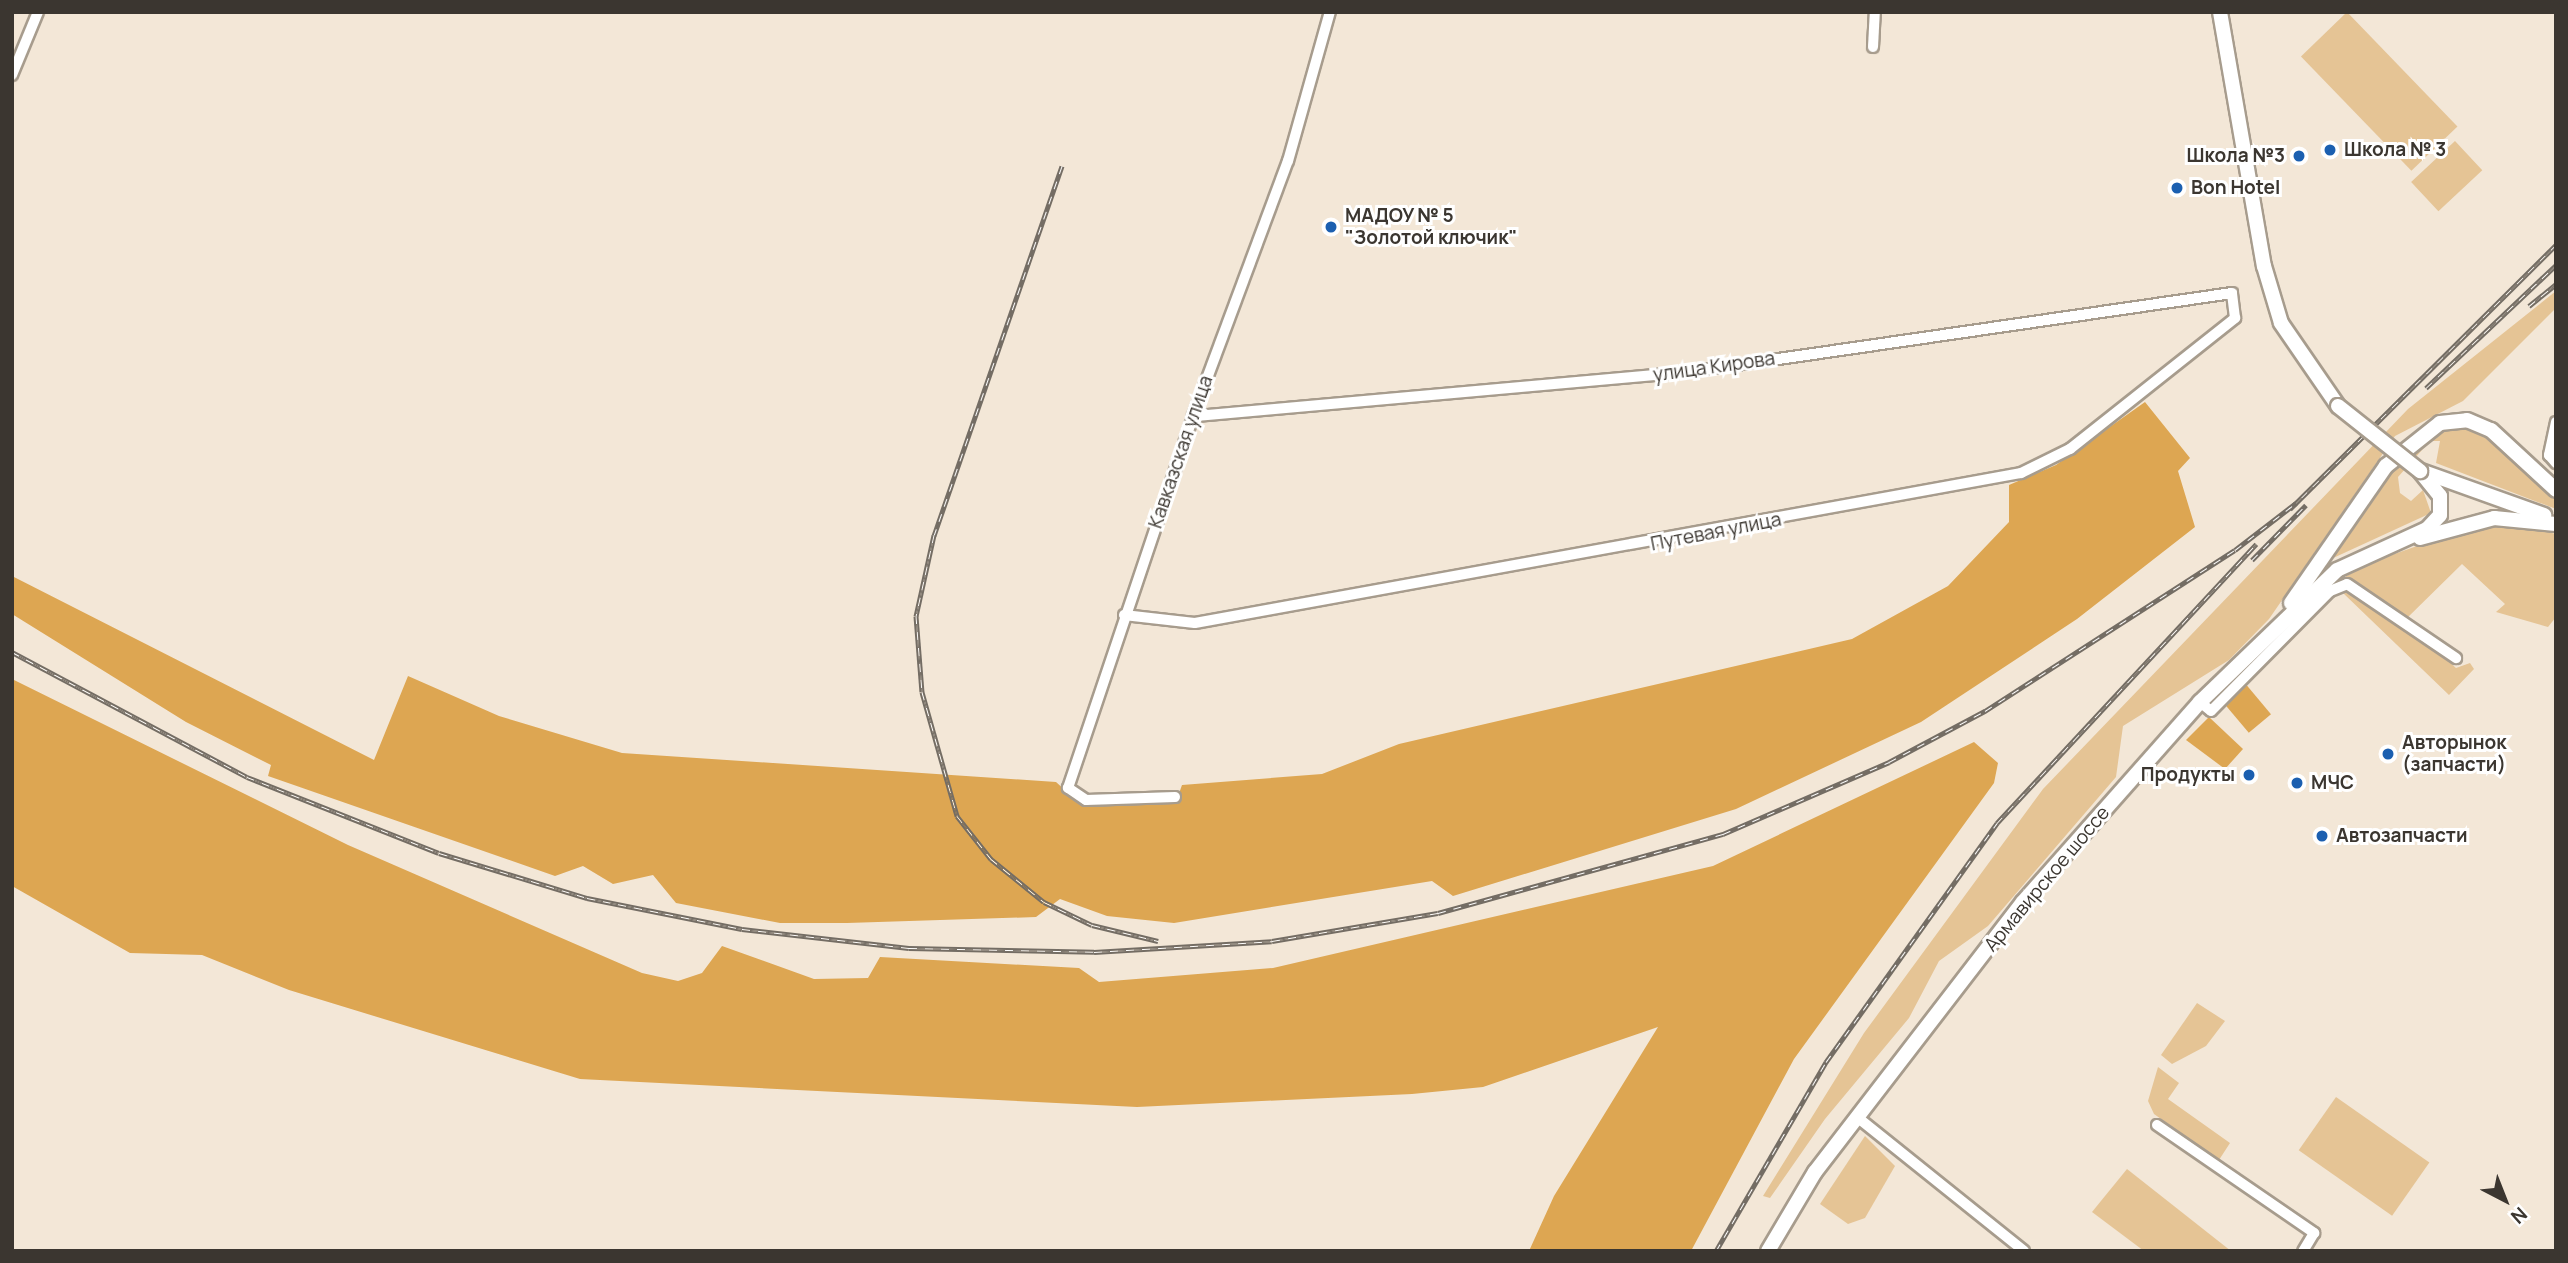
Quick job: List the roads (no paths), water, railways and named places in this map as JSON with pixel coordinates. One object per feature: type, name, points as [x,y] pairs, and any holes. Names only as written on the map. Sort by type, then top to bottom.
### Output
[{"type":"main road","points":[[2220,12],[2278,312],[2306,367],[2338,406],[2420,471],[2440,496],[2440,515],[2427,529],[2376,553]]},
{"type":"main road","points":[[2274,626],[2386,466],[2440,423],[2467,419],[2491,430],[2556,490]]},
{"type":"main road","points":[[2420,471],[2556,521]]},
{"type":"main road","points":[[2376,553],[2494,518],[2556,521]]},
{"type":"main road","name":"Армавирское шоссе","points":[[1768,1251],[1857,1117],[2023,902],[2200,702],[2274,626],[2337,570],[2376,553]]},
{"type":"street","points":[[12,75],[38,12]]},
{"type":"street","name":"Кавказская улица","points":[[1175,797],[1086,800],[1068,788],[1192,416],[1288,161],[1331,12]]},
{"type":"street","points":[[1872,47],[1875,12]]},
{"type":"street","name":"улица Кирова","points":[[1192,416],[1689,372],[2232,293]]},
{"type":"street","name":"Путевая улица","points":[[1124,615],[1195,623],[2021,473],[2098,428],[2235,318],[2232,293]]},
{"type":"street","points":[[2552,459],[2556,422]]},
{"type":"street","points":[[2200,702],[2211,712],[2330,591],[2347,584],[2456,658]]},
{"type":"street","points":[[1857,1117],[2024,1251]]},
{"type":"street","points":[[2157,1125],[2314,1233],[2303,1251]]},
{"type":"railway","points":[[1062,166],[934,535],[916,616],[922,692],[957,816],[991,859],[1044,902],[1092,925],[1158,941]]},
{"type":"railway","points":[[2290,509],[2556,245]]},
{"type":"railway","points":[[2426,388],[2556,265]]},
{"type":"railway","points":[[2529,306],[2556,284]]},
{"type":"railway","points":[[12,652],[247,777],[439,853],[587,898],[742,929],[909,948],[1094,952],[1272,941],[1438,913],[1723,834],[1889,762],[1985,711],[2235,550],[2296,503]]},
{"type":"railway","points":[[2252,560],[2306,505]]},
{"type":"railway","points":[[1716,1251],[1826,1062],[1997,823],[2256,544]]},
{"type":"place","name":"Школа № 3","points":[[2330,150]]},
{"type":"place","name":"Школа №3","points":[[2299,156]]},
{"type":"place","name":"Bon Hotel","points":[[2177,188]]},
{"type":"place","name":"МАДОУ № 5 \"Золотой ключик\"","points":[[1331,227]]},
{"type":"place","name":"Авторынок (запчасти)","points":[[2388,754]]},
{"type":"place","name":"Продукты","points":[[2249,775]]},
{"type":"place","name":"МЧС","points":[[2297,783]]},
{"type":"place","name":"Автозапчасти","points":[[2322,836]]}]
